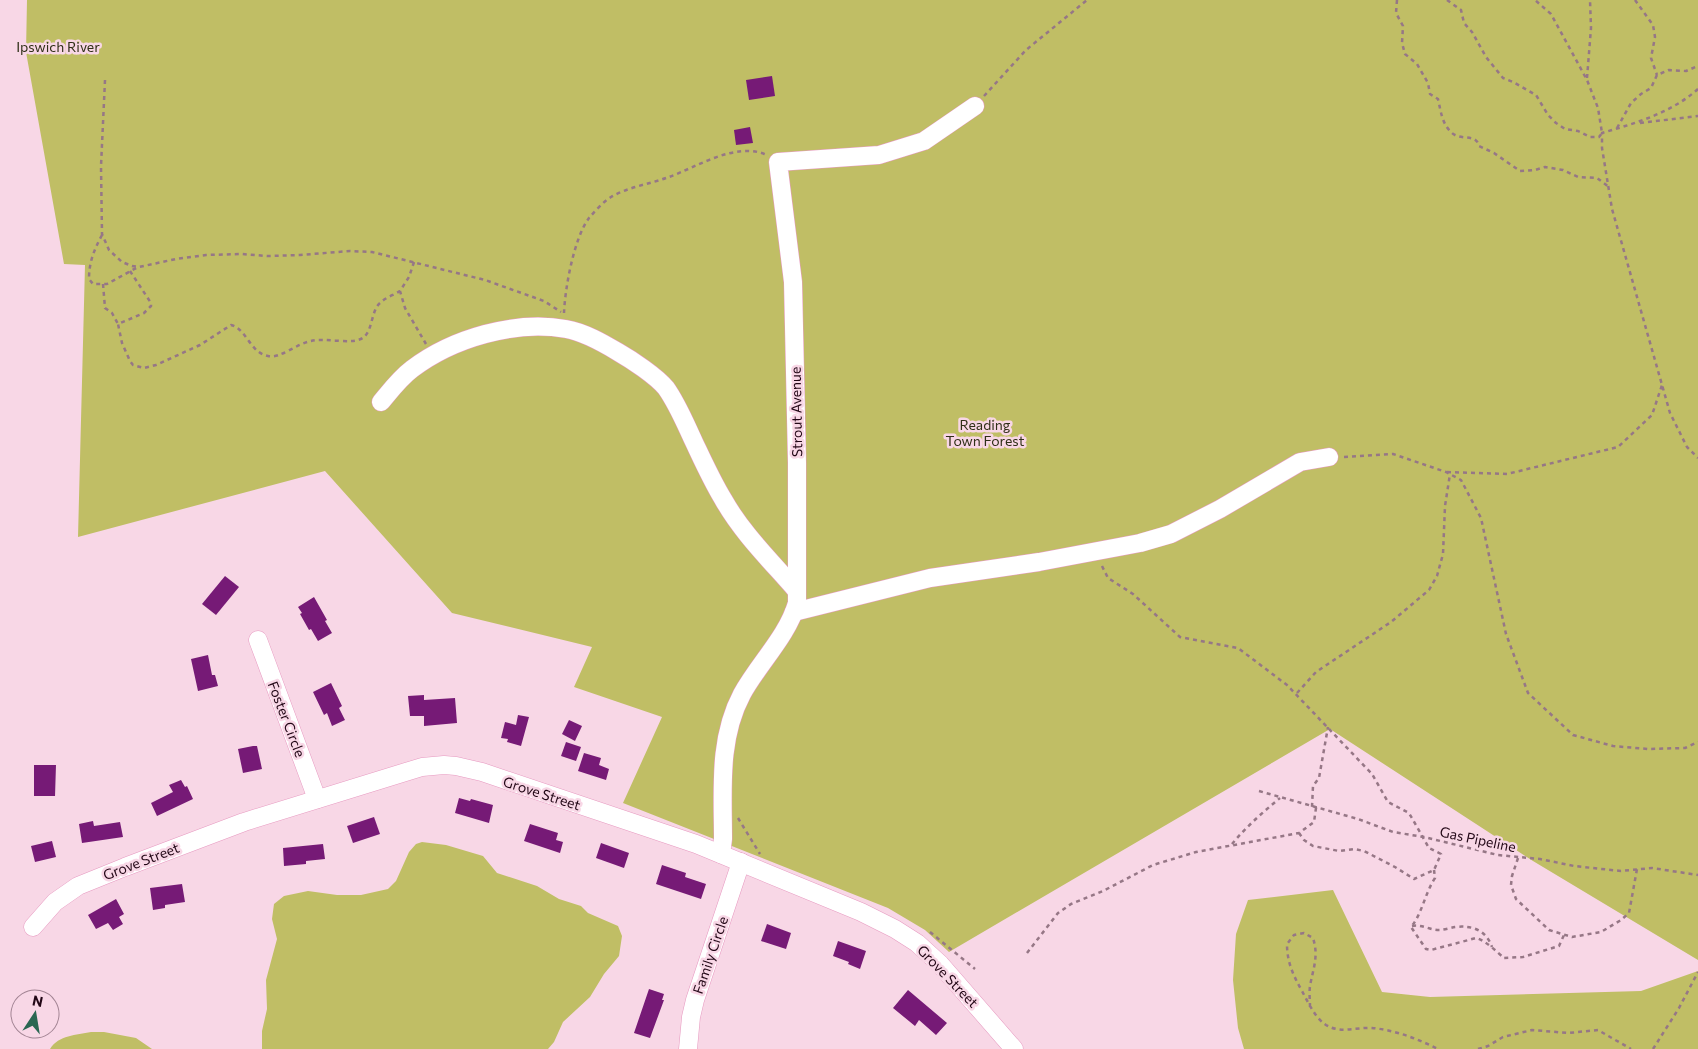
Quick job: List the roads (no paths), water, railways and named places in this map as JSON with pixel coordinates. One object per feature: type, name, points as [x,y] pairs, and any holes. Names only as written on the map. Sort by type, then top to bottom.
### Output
[{"type":"street","name":"Strout Avenue","points":[[721,854],[723,839],[724,750],[732,716],[758,668],[781,636],[794,612],[796,603],[797,463],[793,282],[778,162],[879,155],[924,141],[975,106]]},
{"type":"street","points":[[381,402],[400,379],[412,369],[458,343],[484,334],[513,328],[548,327],[568,329],[609,346],[630,358],[664,386],[678,406],[704,464],[724,501],[756,546],[796,590]]},
{"type":"street","points":[[794,612],[930,578],[1039,562],[1140,544],[1171,534],[1220,510],[1300,462],[1329,458]]},
{"type":"street","name":"Foster Circle","points":[[258,640],[317,799]]},
{"type":"street","name":"Grove Street","points":[[33,927],[55,902],[78,886],[244,822],[422,767],[456,766],[482,772],[662,831],[861,912],[908,936],[926,951],[940,964],[1014,1049]]},
{"type":"street","name":"Family Circle","points":[[688,1049],[694,1000],[741,862]]},
{"type":"park label","name":"Ipswich River","points":[[58,46]]},
{"type":"park label","name":"Reading Town Forest","points":[[985,432]]}]
